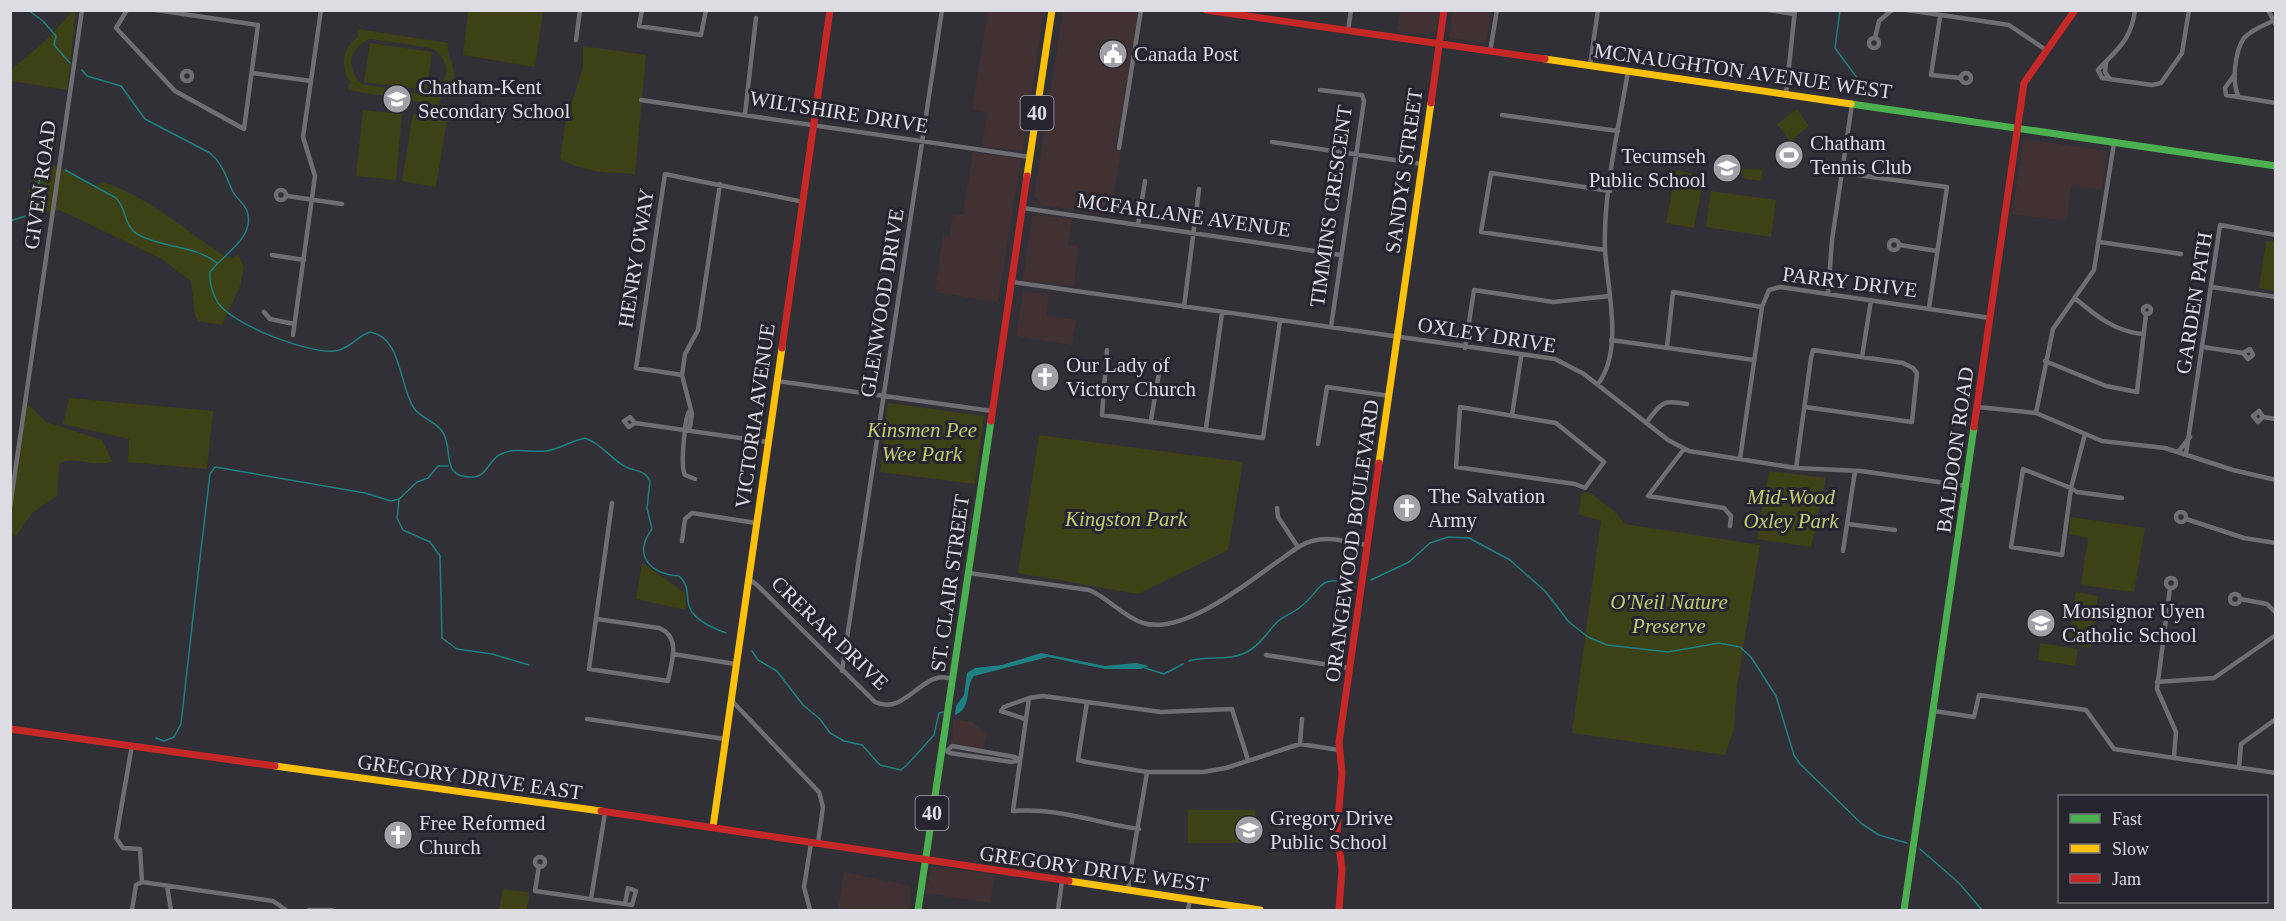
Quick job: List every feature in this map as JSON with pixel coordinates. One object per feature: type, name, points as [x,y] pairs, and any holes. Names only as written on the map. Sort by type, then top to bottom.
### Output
[{"type":"street","name":"GIVEN ROAD","points":[[10,507],[82,10]]},
{"type":"street","points":[[127,10],[116,28],[175,91],[244,129],[258,25],[156,10]]},
{"type":"street","points":[[293,335],[315,170],[303,137],[321,10]]},
{"type":"street","points":[[576,40],[580,10]]},
{"type":"street","points":[[642,10],[639,26],[701,35],[706,10]]},
{"type":"street","name":"VICTORIA AVENUE","points":[[713,827],[830,10]]},
{"type":"street","name":"GLENWOOD DRIVE","points":[[842,671],[942,10]]},
{"type":"street","points":[[1119,148],[1141,10]]},
{"type":"street","name":"MCNAUGHTON AVENUE WEST","points":[[1206,10],[1242,13],[1439,45],[1590,65],[2276,166]]},
{"type":"street","points":[[1348,31],[1352,10]]},
{"type":"street","name":"SANDYS STREET","points":[[1398,336],[1444,10]]},
{"type":"street","points":[[1490,52],[1497,10]]},
{"type":"street","points":[[1590,65],[1598,10]]},
{"type":"street","points":[[1768,10],[1795,12],[1786,94]]},
{"type":"street","points":[[1875,38],[1879,21],[1892,10]]},
{"type":"street","points":[[1907,10],[1940,17],[2009,25],[2046,50]]},
{"type":"street","name":"BALDOON ROAD","points":[[1904,910],[2024,83],[2075,10]]},
{"type":"street","points":[[2135,10],[2132,29],[2098,72],[2102,78],[2152,86],[2161,82],[2182,53],[2189,10]]},
{"type":"street","points":[[2239,97],[2235,87],[2235,74],[2241,45],[2245,36],[2274,23],[2268,10]]},
{"type":"street","name":"ST. CLAIR STREET","points":[[918,910],[924,860],[947,748],[948,713],[1053,13]]},
{"type":"street","points":[[1940,17],[1931,75],[1960,78]]},
{"type":"street","points":[[745,114],[756,18]]},
{"type":"street","points":[[1598,384],[1605,374],[1611,340],[1610,296],[1605,250],[1610,191],[1628,71]]},
{"type":"street","points":[[252,74],[310,81]]},
{"type":"street","points":[[2235,74],[2224,91],[2229,96],[2276,103]]},
{"type":"street","points":[[175,91],[184,80]]},
{"type":"street","name":"TIMMINS CRESCENT","points":[[1320,90],[1363,97],[1331,327]]},
{"type":"street","name":"WILTSHIRE DRIVE","points":[[641,100],[1031,157]]},
{"type":"street","points":[[1828,294],[1832,240],[1852,104]]},
{"type":"street","points":[[1502,115],[1618,131]]},
{"type":"street","points":[[1272,142],[1422,164]]},
{"type":"street","points":[[2036,413],[2053,329],[2094,270],[2114,143]]},
{"type":"street","points":[[1605,250],[1481,232],[1491,172],[1610,191]]},
{"type":"street","points":[[1842,173],[1947,187],[1929,308]]},
{"type":"street","name":"HENRY O'WAY","points":[[681,375],[636,368],[665,174],[803,202]]},
{"type":"street","points":[[1138,225],[1145,182]]},
{"type":"street","points":[[694,479],[682,471],[689,412],[681,375],[685,354],[698,330],[720,184]]},
{"type":"street","points":[[1184,307],[1199,189]]},
{"type":"street","points":[[287,196],[342,204]]},
{"type":"street","name":"MCFARLANE AVENUE","points":[[1023,208],[1341,255]]},
{"type":"street","name":"GARDEN PATH","points":[[2186,454],[2220,225],[2276,235]]},
{"type":"street","points":[[2100,242],[2181,254]]},
{"type":"street","points":[[1899,245],[1937,251]]},
{"type":"street","points":[[272,255],[304,260]]},
{"type":"street","name":"OXLEY DRIVE","points":[[1013,282],[1398,336],[1521,357],[1555,359],[1598,384],[1646,423],[1684,449],[1796,468],[1855,471],[1966,486]]},
{"type":"street","name":"PARRY DRIVE","points":[[1740,459],[1762,307],[1767,292],[1776,287],[1991,318]]},
{"type":"street","points":[[2212,287],[2276,297]]},
{"type":"street","points":[[1465,348],[1474,290],[1553,302],[1610,296]]},
{"type":"street","points":[[1667,347],[1672,292],[1762,307]]},
{"type":"street","points":[[2076,299],[2100,318],[2121,330],[2143,334]]},
{"type":"street","points":[[1862,357],[1871,300]]},
{"type":"street","points":[[264,312],[270,319],[294,324]]},
{"type":"street","points":[[1206,428],[1222,313]]},
{"type":"street","points":[[2046,361],[2112,388],[2137,393],[2146,314]]},
{"type":"street","points":[[1107,350],[1102,415],[1151,420],[1263,438],[1280,321]]},
{"type":"street","name":"ORANGEWOOD BOULEVARD","points":[[1339,910],[1342,869],[1337,831],[1342,773],[1339,750],[1366,545],[1398,336]]},
{"type":"street","points":[[1611,340],[1754,360]]},
{"type":"street","points":[[2203,347],[2243,353]]},
{"type":"street","points":[[1796,468],[1813,350],[1903,363],[1913,368],[1918,379],[1912,422],[1805,406]]},
{"type":"street","points":[[1512,415],[1521,357]]},
{"type":"street","points":[[1151,420],[1161,361]]},
{"type":"street","points":[[777,381],[885,394],[992,411]]},
{"type":"street","points":[[1318,444],[1327,387],[1390,396]]},
{"type":"street","points":[[1646,423],[1661,403],[1670,401],[1687,404]]},
{"type":"street","points":[[1460,407],[1512,415],[1556,423],[1604,462],[1585,488],[1575,484],[1456,467],[1460,407]]},
{"type":"street","points":[[1978,407],[2036,413],[2102,441],[2178,452],[2233,470],[2276,480]]},
{"type":"street","points":[[2263,417],[2276,419]]},
{"type":"street","points":[[635,423],[768,442]]},
{"type":"street","points":[[2085,434],[2071,488],[2062,555],[2011,547],[2023,469],[2071,488],[2077,492],[2122,498]]},
{"type":"street","points":[[2178,452],[2190,437]]},
{"type":"street","points":[[1684,449],[1648,496],[1724,508],[1731,516],[1730,526]]},
{"type":"street","points":[[1844,551],[1855,471]]},
{"type":"street","points":[[597,619],[662,629],[671,637],[673,654],[668,681],[589,669],[612,503]]},
{"type":"street","points":[[1277,508],[1278,517],[1298,547]]},
{"type":"street","points":[[681,541],[685,519],[692,513],[756,523]]},
{"type":"street","points":[[2186,519],[2244,538],[2276,543]]},
{"type":"street","points":[[1848,524],[1895,530]]},
{"type":"street","points":[[969,573],[1089,590],[1102,595],[1130,618],[1156,625],[1180,619],[1216,603],[1298,547],[1321,539],[1366,545]]},
{"type":"street","name":"CRERAR DRIVE","points":[[748,579],[756,584],[870,699],[885,706],[901,702],[936,678],[945,676],[953,680]]},
{"type":"street","points":[[2170,588],[2157,682],[2158,696],[2176,732],[2174,756]]},
{"type":"street","points":[[2240,599],[2267,604],[2276,613]]},
{"type":"street","points":[[2157,682],[2214,678],[2276,635]]},
{"type":"street","points":[[673,654],[735,664]]},
{"type":"street","points":[[1266,655],[1349,668]]},
{"type":"street","points":[[1934,711],[1974,717],[1979,695],[2085,710],[2114,748],[2276,773]]},
{"type":"street","points":[[1025,718],[1001,711],[1004,707],[1029,698],[1043,696],[1161,712],[1232,709],[1248,760]]},
{"type":"street","points":[[1029,698],[1013,811],[1043,810],[1139,829]]},
{"type":"street","points":[[731,700],[819,792],[824,807],[804,887],[810,910]]},
{"type":"street","points":[[1087,702],[1078,760],[1147,772],[1215,770],[1300,744],[1339,750]]},
{"type":"street","points":[[587,719],[725,739]]},
{"type":"street","points":[[1300,744],[1302,719]]},
{"type":"street","points":[[2239,768],[2241,744],[2276,719]]},
{"type":"street","name":"GREGORY DRIVE EAST","points":[[10,729],[713,827],[924,860]]},
{"type":"street","points":[[132,745],[116,838],[123,848],[140,849],[142,882]]},
{"type":"street","points":[[947,748],[950,753],[960,755],[1012,762],[1019,760]]},
{"type":"street","points":[[1128,887],[1147,772]]},
{"type":"street","points":[[591,899],[605,813]]},
{"type":"street","name":"GREGORY DRIVE WEST","points":[[924,860],[1062,881],[1128,887],[1190,900],[1260,910]]},
{"type":"street","points":[[539,866],[535,891],[625,904]]},
{"type":"street","points":[[1058,910],[1062,881]]},
{"type":"street","points":[[132,910],[136,885],[142,882],[273,901],[285,910]]},
{"type":"street","points":[[167,886],[171,910]]},
{"type":"street","points":[[1188,910],[1190,900]]},
{"type":"street","points":[[309,910],[332,910]]},
{"type":"shaded area","points":[[988,11],[1044,11],[1023,150],[982,147],[987,112],[972,109]]},
{"type":"shaded area","points":[[1063,11],[1139,11],[1115,150],[1121,150],[1110,216],[1042,205],[1034,196]]},
{"type":"shaded area","points":[[1400,11],[1440,11],[1437,30],[1429,35],[1397,31]]},
{"type":"shaded area","points":[[1453,11],[1491,11],[1486,43],[1451,38],[1449,35]]},
{"type":"shaded area","points":[[2024,139],[2107,151],[2102,190],[2071,186],[2067,221],[2012,214]]},
{"type":"shaded area","points":[[973,152],[1021,159],[998,302],[935,292],[943,236],[950,236],[953,214],[963,215]]},
{"type":"shaded area","points":[[1032,214],[1072,219],[1068,245],[1078,246],[1074,286],[1023,280]]},
{"type":"shaded area","points":[[1023,292],[1049,294],[1047,315],[1076,320],[1072,345],[1016,336]]},
{"type":"shaded area","points":[[953,719],[972,722],[987,733],[984,748],[952,743]]},
{"type":"shaded area","points":[[932,867],[995,875],[990,903],[926,893]]},
{"type":"shaded area","points":[[844,872],[911,886],[909,910],[838,910]]},
{"type":"green space","points":[[73,11],[76,11],[67,90],[11,81],[11,70],[45,41]]},
{"type":"green space","points":[[468,11],[543,11],[535,67],[463,55]]},
{"type":"green space","points":[[357,29],[448,43],[454,75],[452,84],[441,98],[439,105],[348,90],[351,84],[345,71],[345,53],[358,37]],"holes":[[[370,39],[431,48],[443,59],[446,73],[440,86],[426,95],[362,84],[353,72],[354,53],[358,47]]]},
{"type":"green space","points":[[370,43],[432,52],[427,90],[364,82]]},
{"type":"green space","points":[[583,46],[646,55],[635,174],[587,169],[560,159],[565,125],[583,67]]},
{"type":"green space","points":[[1797,109],[1809,126],[1793,139],[1806,156],[1786,171],[1773,153],[1790,141],[1777,124]]},
{"type":"green space","points":[[363,110],[402,114],[396,180],[356,176]]},
{"type":"green space","points":[[413,114],[447,120],[436,187],[402,181]]},
{"type":"green space","points":[[1738,164],[1743,169],[1763,170],[1761,181],[1742,178],[1743,172],[1735,171]]},
{"type":"green space","points":[[53,165],[93,188],[102,182],[134,195],[223,255],[232,258],[238,254],[244,267],[241,284],[222,325],[199,321],[195,316],[191,281],[162,259],[60,210],[33,214],[28,199],[30,184],[39,172]]},
{"type":"green space","points":[[1676,170],[1704,176],[1694,228],[1666,223]]},
{"type":"green space","points":[[1711,191],[1776,200],[1771,237],[1706,227]]},
{"type":"green space","points":[[2266,241],[2275,242],[2275,291],[2259,288]]},
{"type":"green space","points":[[69,398],[213,411],[207,469],[128,462],[129,439],[63,424]]},
{"type":"green space","name":"Kinsmen Pee Wee Park","points":[[888,403],[984,416],[975,484],[880,472]]},
{"type":"green space","points":[[28,404],[46,422],[102,440],[112,461],[99,463],[72,460],[59,464],[57,496],[33,512],[16,536],[11,534],[13,468],[18,435]]},
{"type":"green space","name":"Kingston Park","points":[[1039,435],[1243,462],[1228,550],[1138,594],[1018,573]]},
{"type":"green space","name":"Mid-Wood Oxley Park","points":[[1769,471],[1826,478],[1811,547],[1757,539]]},
{"type":"green space","name":"O'Neil Nature Preserve","points":[[1589,492],[1614,511],[1625,524],[1760,545],[1737,686],[1734,729],[1725,755],[1572,733],[1601,521],[1579,514],[1581,494]]},
{"type":"green space","points":[[2071,517],[2145,528],[2134,592],[2081,585],[2088,538],[2069,534]]},
{"type":"green space","points":[[642,563],[685,593],[686,610],[636,599]]},
{"type":"green space","points":[[2076,592],[2098,596],[2091,648],[2068,644]]},
{"type":"green space","points":[[2040,643],[2078,649],[2075,666],[2038,660]]},
{"type":"green space","points":[[1188,810],[1255,810],[1255,843],[1188,843]]},
{"type":"green space","points":[[503,889],[527,892],[530,895],[526,910],[499,910]]},
{"type":"water","points":[[1041,653],[1105,666],[1136,663],[1149,666],[1141,669],[1105,669],[1048,657],[974,676],[964,708],[955,715],[956,706],[964,695],[967,673],[975,668],[1002,665]]},
{"type":"waterway","points":[[28,10],[43,21],[56,36],[54,45],[70,63]]},
{"type":"waterway","points":[[1840,10],[1835,48],[1869,94]]},
{"type":"waterway","points":[[82,70],[87,76],[121,86],[145,119],[210,153],[221,166],[233,192],[246,208],[247,230],[210,272],[214,296],[226,312],[272,336],[323,351],[340,350],[370,332],[380,336],[394,352],[414,408],[442,431],[446,438],[451,468],[463,476],[474,477],[482,474],[497,456],[507,452],[546,451],[585,438],[597,444],[620,464],[642,473],[650,481],[647,508],[652,529],[644,547],[644,555],[648,562],[660,572],[679,576],[686,585],[689,607],[695,616],[726,633]]},
{"type":"waterway","points":[[10,221],[29,215],[40,179],[48,170]]},
{"type":"waterway","points":[[65,170],[116,198],[129,226],[137,234],[157,242],[188,249],[217,263]]},
{"type":"waterway","points":[[156,738],[164,741],[174,737],[181,724],[210,474],[215,467],[365,493],[391,501],[399,499],[417,482],[428,478],[438,466],[448,466]]},
{"type":"waterway","points":[[399,500],[397,518],[403,530],[430,542],[440,556],[442,638],[457,649],[492,654],[529,665]]},
{"type":"waterway","points":[[1371,580],[1409,562],[1430,543],[1448,537],[1469,538],[1510,560],[1545,591],[1569,622],[1588,637],[1607,645],[1668,652],[1719,643],[1740,647],[1751,657],[1776,696],[1794,755],[1800,764],[1862,824],[1879,835],[1907,843]]},
{"type":"waterway","points":[[1189,661],[1233,657],[1247,652],[1260,642],[1279,621],[1307,601],[1321,585],[1333,581],[1356,583]]},
{"type":"waterway","points":[[752,651],[758,660],[777,671],[803,705],[820,719],[830,733],[844,741],[862,745],[880,765],[901,770],[906,766],[934,735],[939,713],[943,712]]},
{"type":"waterway","points":[[1145,668],[1164,674],[1183,664]]},
{"type":"waterway","points":[[1920,849],[1959,883],[1982,910]]},
{"type":"traffic: fast","points":[[1851,104],[2276,166]]},
{"type":"traffic: fast","points":[[918,910],[991,421]]},
{"type":"traffic: fast","points":[[1904,910],[1974,427]]},
{"type":"traffic: slow","points":[[1027,176],[1052,10]]},
{"type":"traffic: slow","points":[[1545,59],[1851,104]]},
{"type":"traffic: slow","points":[[1379,463],[1431,103]]},
{"type":"traffic: slow","points":[[713,827],[782,348]]},
{"type":"traffic: slow","points":[[275,766],[601,811]]},
{"type":"traffic: slow","points":[[1069,881],[1260,910]]},
{"type":"traffic: jam","points":[[782,348],[830,10]]},
{"type":"traffic: jam","points":[[1206,10],[1545,59]]},
{"type":"traffic: jam","points":[[1431,103],[1444,10]]},
{"type":"traffic: jam","points":[[1974,427],[2024,83],[2075,10]]},
{"type":"traffic: jam","points":[[991,421],[1027,176]]},
{"type":"traffic: jam","points":[[1339,910],[1342,869],[1337,831],[1342,773],[1339,742],[1379,463]]},
{"type":"traffic: jam","points":[[10,729],[275,766]]},
{"type":"traffic: jam","points":[[601,811],[1069,881]]},
{"type":"place","name":"Canada Post","points":[[1113,54]]},
{"type":"place","name":"Chatham-Kent Secondary School","points":[[397,99]]},
{"type":"place","name":"Chatham Tennis Club","points":[[1789,155]]},
{"type":"place","name":"Tecumseh Public School","points":[[1727,168]]},
{"type":"place","name":"Our Lady of Victory Church","points":[[1045,377]]},
{"type":"place","name":"The Salvation Army","points":[[1407,508]]},
{"type":"place","name":"Monsignor Uyen Catholic School","points":[[2041,623]]},
{"type":"place","name":"Gregory Drive Public School","points":[[1249,830]]},
{"type":"place","name":"Free Reformed Church","points":[[398,835]]}]
